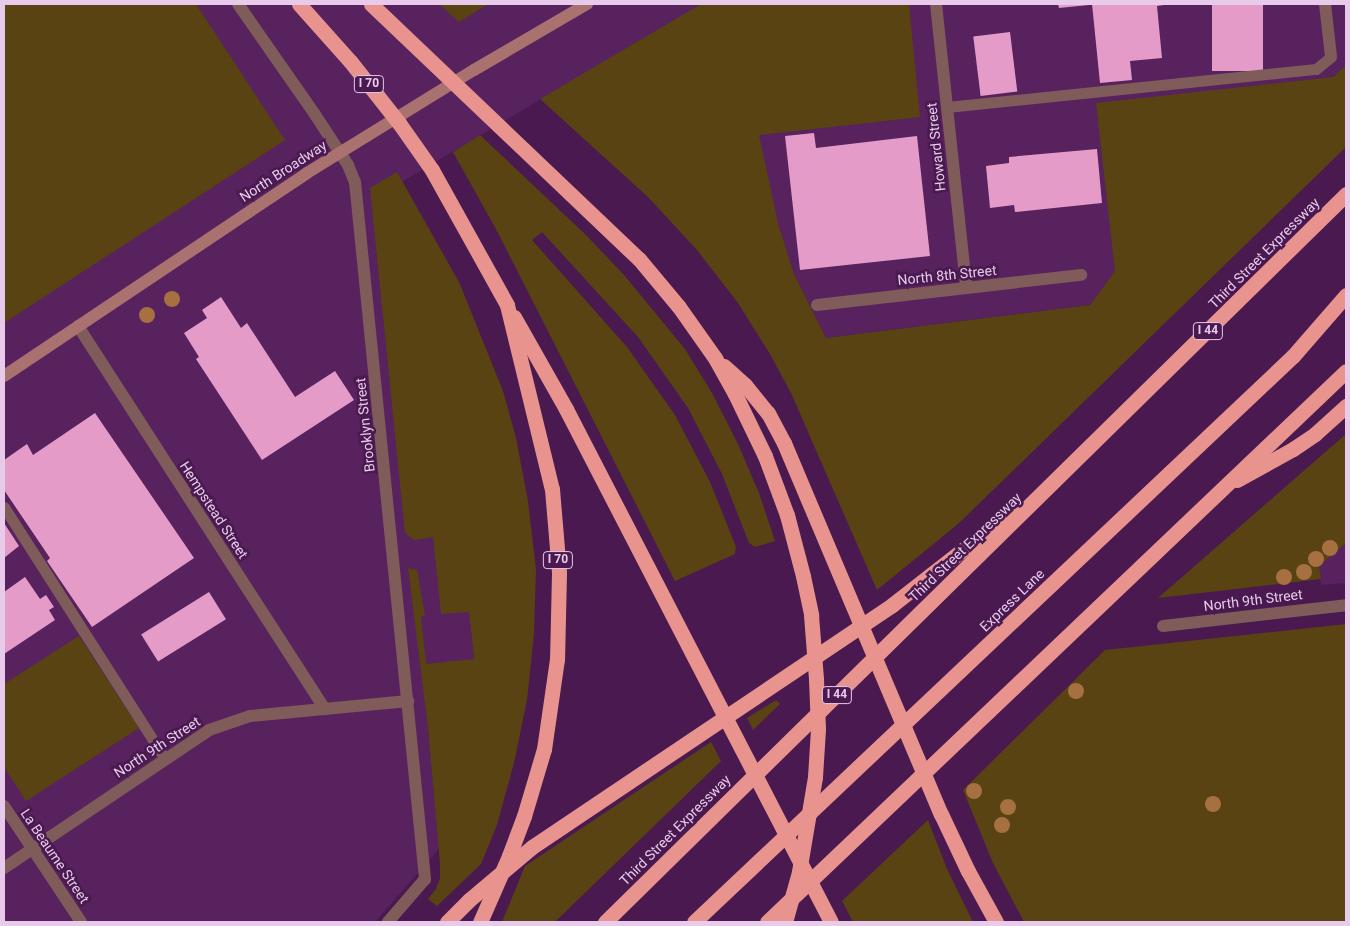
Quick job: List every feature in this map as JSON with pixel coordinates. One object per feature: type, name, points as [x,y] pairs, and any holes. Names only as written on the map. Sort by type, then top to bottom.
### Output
[{"type":"highway","name":"I 70","points":[[299,4],[350,61],[399,123],[432,170],[507,305],[552,489],[559,573],[556,659],[544,749],[510,856],[480,922]]},
{"type":"highway","points":[[372,4],[639,259],[680,307],[715,358],[749,422],[780,494],[800,563],[812,629],[818,728],[815,777],[800,864],[785,922]]},
{"type":"highway","name":"Third Street Expressway","points":[[605,922],[1346,194]]},
{"type":"highway","name":"Express Lane","points":[[694,922],[1293,356],[1346,295]]},
{"type":"highway","points":[[507,305],[566,409],[830,921]]},
{"type":"highway","points":[[1293,356],[1346,310]]},
{"type":"highway","points":[[715,358],[745,385],[768,413],[784,443],[942,814],[968,871],[996,922]]},
{"type":"highway","points":[[767,922],[1346,371]]},
{"type":"highway","points":[[1224,486],[1293,450],[1315,434],[1346,406]]},
{"type":"highway","points":[[447,922],[469,900],[532,847],[892,605],[1069,467]]},
{"type":"main road","name":"North Broadway","points":[[4,376],[340,152],[587,4]]},
{"type":"street","name":"Brooklyn Street","points":[[238,4],[340,152],[355,182],[425,879],[388,922]]},
{"type":"street","name":"Howard Street","points":[[936,4],[966,288]]},
{"type":"street","points":[[1325,4],[1331,57]]},
{"type":"street","name":"North 8th Street","points":[[817,304],[1081,275]]},
{"type":"street","name":"Hempstead Street","points":[[78,326],[325,709]]},
{"type":"street","name":"North 9th Street","points":[[1163,626],[1346,605]]},
{"type":"street","name":"North 9th Street","points":[[4,868],[209,730],[250,716],[408,701]]},
{"type":"street","name":"La Beaume Street","points":[[4,806],[82,922]]},
{"type":"lane","points":[[948,107],[1311,70],[1326,63],[1331,57]]},
{"type":"lane","points":[[4,507],[165,759]]},
{"type":"shaded area","points":[[4,4],[701,4],[400,183],[441,532],[448,613],[469,611],[474,660],[427,664],[428,728],[439,849],[375,922],[4,922]]},
{"type":"shaded area","points":[[4,4],[196,4],[285,140],[4,323]]},
{"type":"shaded area","points":[[439,4],[488,4],[459,22]]},
{"type":"shaded area","points":[[701,4],[909,4],[920,117],[759,135],[778,223],[794,274],[826,338],[1090,305],[1115,271],[1096,103],[1333,77],[1346,65],[1346,147],[958,524],[877,590],[791,393],[770,354],[738,303],[697,250],[648,197],[540,99]]},
{"type":"shaded area","points":[[745,4],[1346,4],[1346,65],[1115,271],[1090,305],[826,338],[794,274],[778,223],[760,146]]},
{"type":"shaded area","points":[[480,135],[586,235],[624,275],[685,349],[712,393],[738,444],[759,493],[775,541],[755,547],[749,543],[722,474],[688,408],[638,337],[542,232],[532,240],[627,347],[675,415],[710,482],[736,547],[735,554],[675,581],[497,231],[453,152]]},
{"type":"shaded area","points":[[397,172],[459,282],[503,391],[516,438],[528,501],[536,569],[534,634],[527,700],[514,763],[497,825],[481,864],[437,906],[428,899],[436,889],[440,878],[440,864],[428,728],[408,568],[417,570],[425,616],[421,616],[426,664],[474,659],[469,612],[441,614],[433,537],[414,540],[405,533],[370,188]]},
{"type":"shaded area","points":[[1346,434],[1346,543],[1319,566],[1321,579],[1158,598]]},
{"type":"shaded area","points":[[1346,543],[1346,583],[1321,585],[1319,566]]},
{"type":"shaded area","points":[[1346,624],[1346,922],[1024,922],[993,863],[963,790],[1105,650]]},
{"type":"shaded area","points":[[79,636],[139,728],[26,801],[4,767],[4,684]]},
{"type":"shaded area","points":[[776,700],[780,704],[753,730],[747,718]]},
{"type":"shaded area","points":[[711,742],[721,761],[555,922],[502,922],[525,866]]},
{"type":"shaded area","points":[[928,820],[947,869],[973,922],[853,922],[842,901]]},
{"type":"building","points":[[1058,4],[1089,4],[1089,5],[1059,8]]},
{"type":"building","points":[[1092,4],[1171,4],[1157,6],[1162,58],[1130,61],[1132,80],[1100,83]]},
{"type":"building","points":[[1212,4],[1263,4],[1263,71],[1212,71]]},
{"type":"building","points":[[1010,32],[1017,92],[981,96],[973,37]]},
{"type":"building","points":[[814,133],[816,148],[917,136],[930,256],[800,270],[785,136]]},
{"type":"building","points":[[1097,149],[1102,203],[1015,212],[1014,205],[990,208],[986,166],[1009,163],[1009,157]]},
{"type":"building","points":[[221,297],[241,328],[247,323],[295,397],[335,371],[354,400],[262,460],[196,359],[199,357],[184,333],[207,318],[202,310]]},
{"type":"building","points":[[95,413],[194,558],[92,627],[47,561],[50,558],[4,490],[4,460],[27,444],[33,455]]},
{"type":"building","points":[[4,523],[19,546],[4,558]]},
{"type":"building","points":[[25,577],[40,599],[46,595],[54,607],[49,610],[55,620],[4,654],[4,592]]},
{"type":"building","points":[[209,592],[226,619],[158,662],[141,634]]}]
